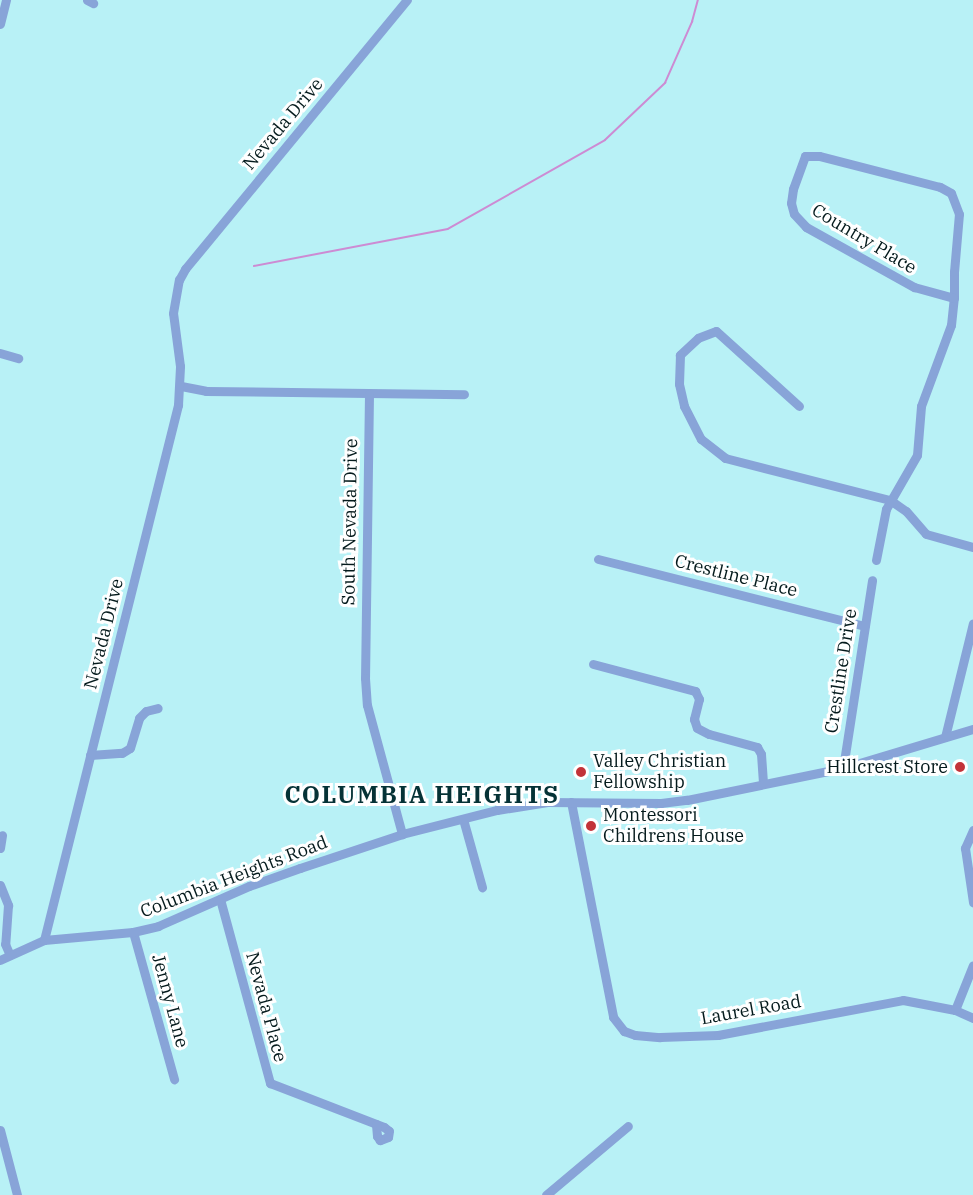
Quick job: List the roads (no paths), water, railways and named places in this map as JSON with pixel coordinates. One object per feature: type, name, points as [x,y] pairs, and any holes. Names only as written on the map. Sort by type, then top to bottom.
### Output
[{"type":"street","points":[[0,24],[6,0]]},
{"type":"street","name":"Nevada Drive","points":[[44,940],[181,386],[174,297],[185,269],[407,0]]},
{"type":"street","name":"Country Place","points":[[812,154],[940,187],[951,193],[959,214],[954,297],[914,287],[806,227],[794,214],[791,203],[801,162],[805,156],[812,154]]},
{"type":"street","points":[[876,560],[884,517],[890,500],[917,455],[921,406],[951,325],[954,297]]},
{"type":"street","points":[[799,406],[716,331],[698,338],[680,355],[679,384],[684,406],[700,439],[724,458],[890,500],[906,511],[926,534],[973,547]]},
{"type":"street","points":[[0,353],[18,358]]},
{"type":"street","points":[[181,386],[206,391],[464,394]]},
{"type":"street","name":"South Nevada Drive","points":[[369,394],[365,678],[367,705],[402,834]]},
{"type":"street","name":"Crestline Place","points":[[598,559],[865,626]]},
{"type":"street","name":"Crestline Drive","points":[[843,768],[872,580]]},
{"type":"street","points":[[945,737],[973,623]]},
{"type":"street","points":[[593,664],[695,691],[699,699],[694,719],[697,728],[709,734],[757,747],[761,754],[763,784]]},
{"type":"street","points":[[90,755],[122,753],[130,747],[139,718],[146,711],[158,708]]},
{"type":"street","name":"Columbia Heights Road","points":[[0,960],[44,940],[134,932],[167,923],[290,871],[402,834],[463,819],[531,804],[661,803],[843,768],[973,729]]},
{"type":"street","name":"Laurel Road","points":[[571,802],[613,1017],[624,1031],[635,1035],[660,1037],[718,1035],[903,1000],[955,1010],[973,1018]]},
{"type":"street","points":[[463,819],[482,887]]},
{"type":"street","points":[[973,830],[965,848],[965,860],[973,902]]},
{"type":"street","points":[[0,848],[2,835]]},
{"type":"street","points":[[0,885],[8,904],[5,944],[10,955]]},
{"type":"street","name":"Nevada Place","points":[[220,899],[270,1083],[376,1124]]},
{"type":"street","name":"Jenny Lane","points":[[134,932],[174,1079]]},
{"type":"street","points":[[955,1010],[973,965]]},
{"type":"street","points":[[546,1195],[628,1126]]},
{"type":"street","points":[[0,1132],[17,1195]]},
{"type":"waterway","points":[[254,266],[448,229],[605,140],[665,83],[692,22],[698,0]]},
{"type":"place","name":"Hillcrest Store","points":[[960,767]]},
{"type":"place","name":"Valley Christian Fellowship","points":[[581,772]]},
{"type":"place","name":"Montessori Childrens House","points":[[591,826]]},
{"type":"district","name":"COLUMBIA HEIGHTS","points":[[422,795]]}]
